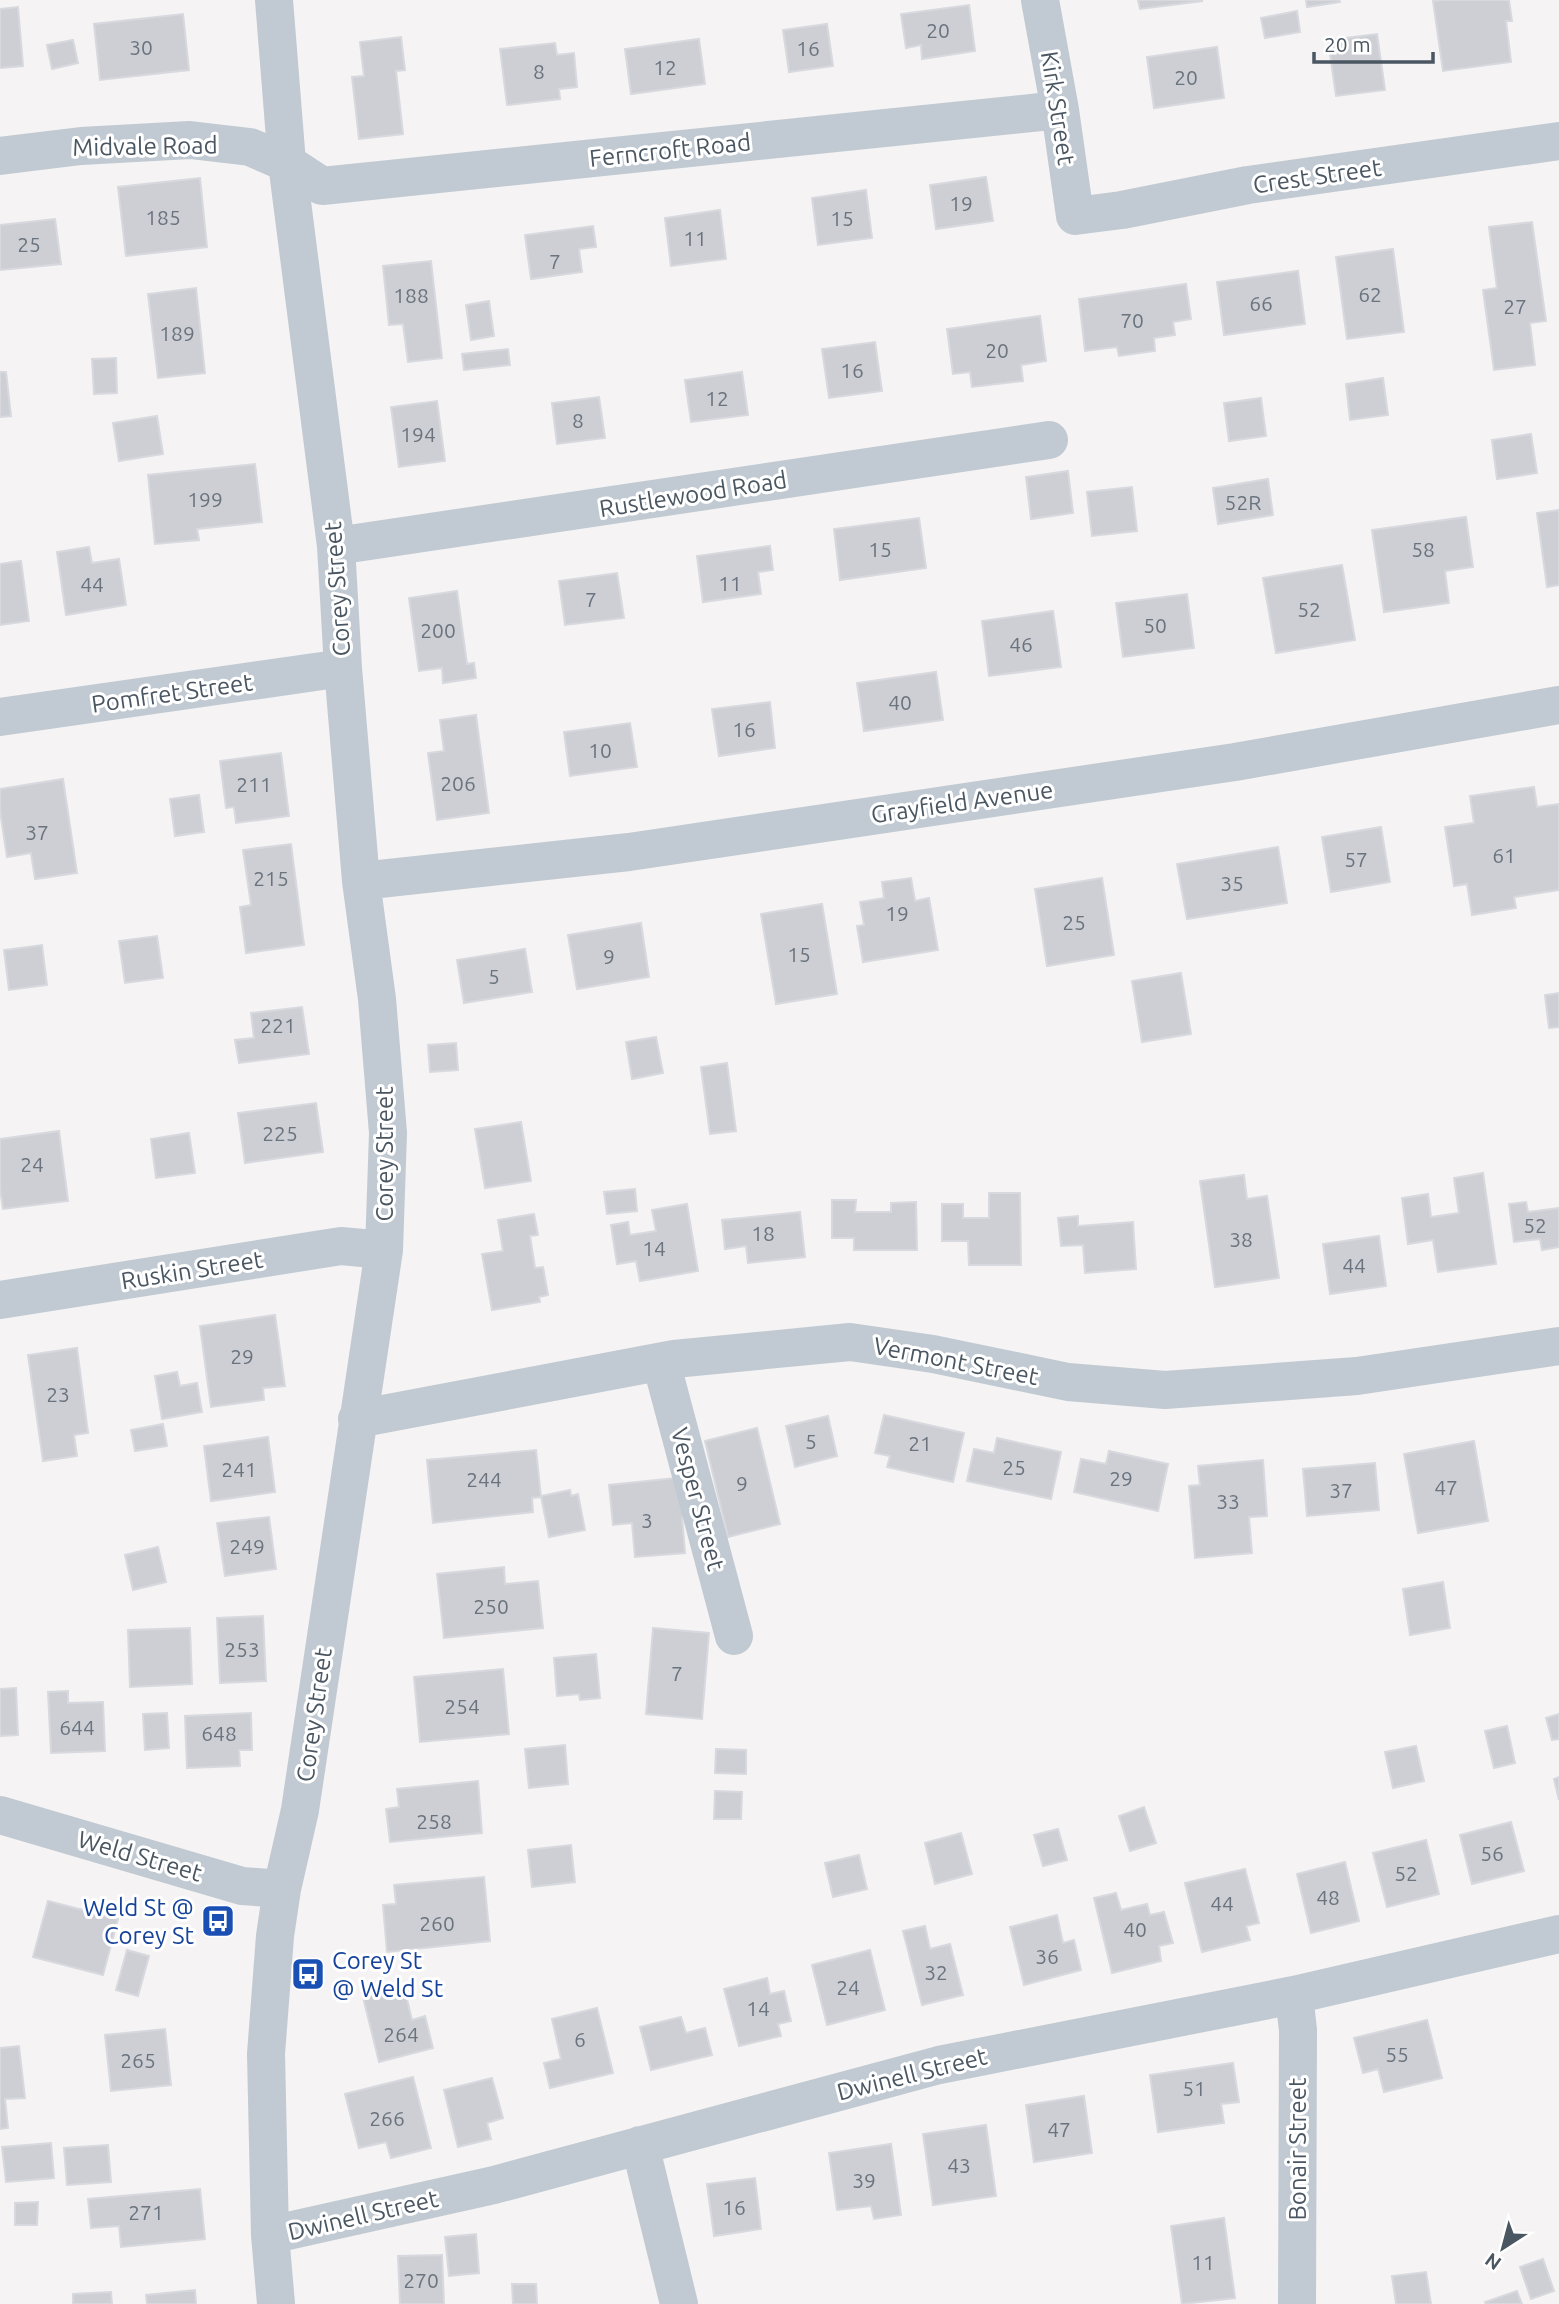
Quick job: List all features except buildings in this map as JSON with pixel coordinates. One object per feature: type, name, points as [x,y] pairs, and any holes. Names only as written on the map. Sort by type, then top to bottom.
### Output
[{"type":"street","name":"Corey Street","points":[[274,0],[286,163],[336,546],[343,668],[388,1133],[384,1250],[300,1810],[282,1889],[275,1936],[266,2054],[270,2235],[275,2304]]},
{"type":"street","name":"Kirk Street","points":[[1040,0],[1060,110],[1075,216]]},
{"type":"street","name":"Ferncroft Road","points":[[286,163],[323,186],[1060,110]]},
{"type":"street","name":"Midvale Road","points":[[0,156],[81,146],[190,140],[250,147],[286,163]]},
{"type":"street","name":"Crest Street","points":[[1075,216],[1122,210],[1248,185],[1559,141]]},
{"type":"street","name":"Rustlewood Road","points":[[336,546],[1049,440]]},
{"type":"street","name":"Pomfret Street","points":[[0,718],[343,668]]},
{"type":"street","name":"Grayfield Avenue","points":[[362,881],[629,852],[1235,762],[1559,705]]},
{"type":"street","name":"Ruskin Street","points":[[0,1300],[341,1246],[384,1250]]},
{"type":"street","name":"Vermont Street","points":[[357,1419],[661,1362],[850,1342],[933,1354],[1068,1382],[1165,1390],[1357,1376],[1558,1350]]},
{"type":"street","name":"Vesper Street","points":[[661,1362],[734,1636]]},
{"type":"street","name":"Weld Street","points":[[0,1815],[242,1886],[282,1889]]},
{"type":"street","name":"Dwinell Street","points":[[270,2235],[494,2185],[940,2065],[1294,1995],[1559,1934]]},
{"type":"street","name":"Bonair Street","points":[[1294,1995],[1298,2030],[1297,2304]]},
{"type":"street","points":[[640,2145],[679,2304]]},
{"type":"place","name":"Weld St @ Corey St","points":[[218,1921]]},
{"type":"place","name":"Corey St @ Weld St","points":[[308,1974]]}]
